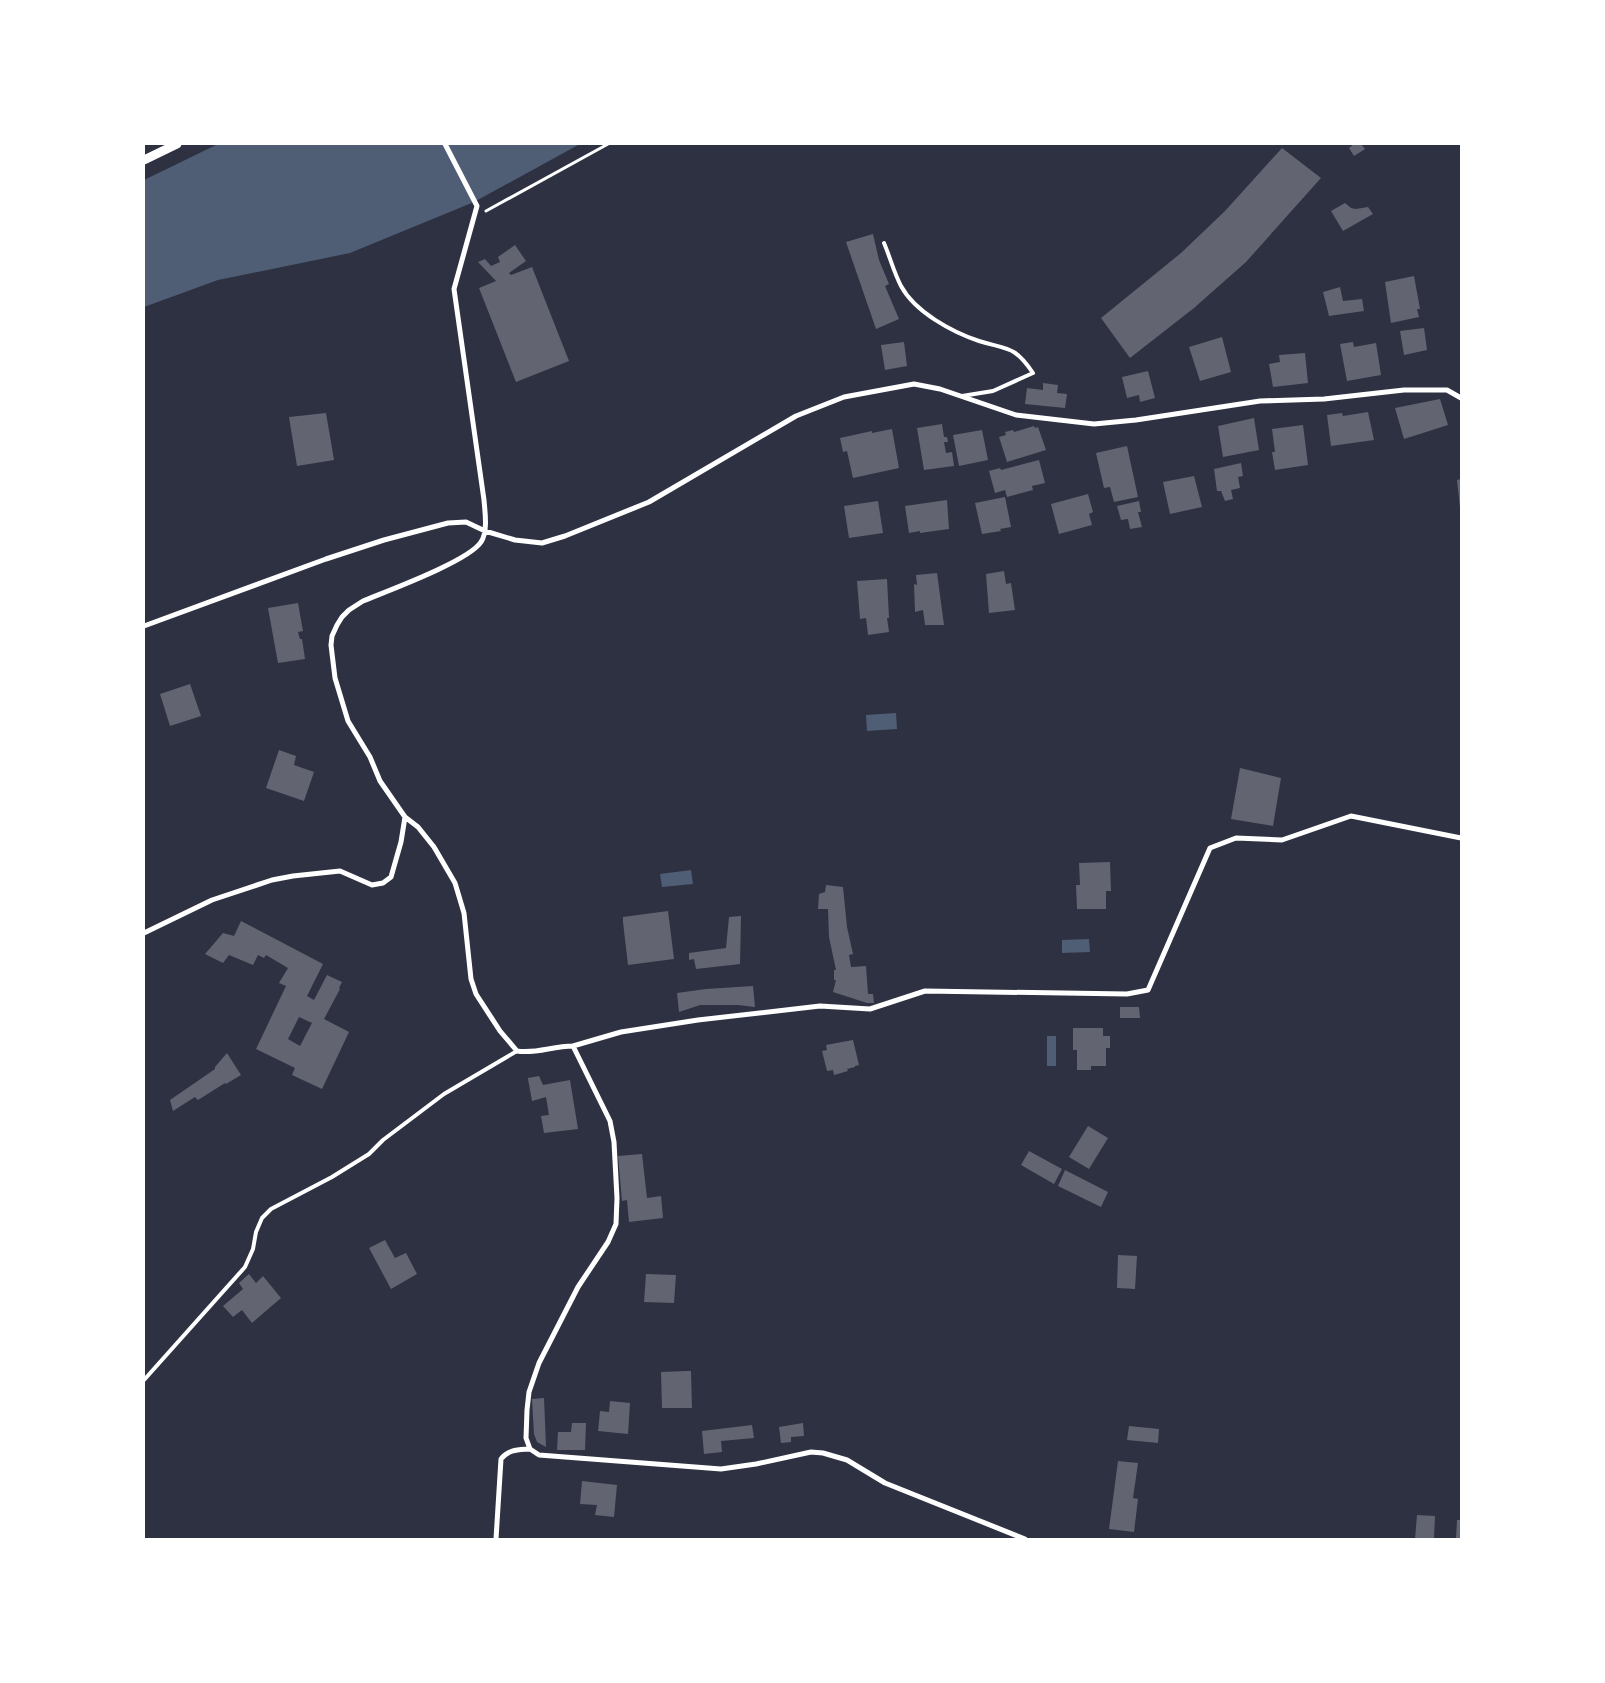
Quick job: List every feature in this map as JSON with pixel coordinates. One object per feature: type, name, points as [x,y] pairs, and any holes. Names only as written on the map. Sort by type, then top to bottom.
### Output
[{"type":"street","points":[[144,160],[177,144]]},
{"type":"street","points":[[445,144],[477,206],[454,289],[484,500],[485,531],[482,542],[474,550],[455,562],[363,601],[349,610],[337,625],[332,636],[331,645],[335,678],[348,721],[370,757],[380,781],[405,817],[418,827],[434,847],[455,883],[464,913],[471,979],[476,994],[500,1031],[517,1051],[530,1053],[572,1046],[621,1032],[698,1020],[820,1006],[870,1010],[926,991],[1127,994],[1148,990],[1210,848],[1236,838],[1282,840],[1350,816],[1461,838]]},
{"type":"street","points":[[144,626],[326,559],[384,540],[448,523],[466,522],[485,531],[515,540],[542,543],[565,536],[649,502],[796,416],[844,397],[914,384],[940,389],[1016,416],[1094,424],[1136,420],[1260,401],[1324,399],[1404,390],[1447,390],[1461,398]]},
{"type":"street","points":[[144,933],[212,900],[272,880],[340,871],[372,885],[383,883],[391,877],[401,842],[405,817]]},
{"type":"street","points":[[530,1449],[526,1438],[527,1410],[529,1392],[539,1363],[578,1287],[608,1242],[616,1224],[617,1198],[614,1142],[610,1121],[572,1046]]},
{"type":"street","points":[[496,1539],[501,1459],[504,1455],[514,1450],[530,1449],[539,1454],[721,1469],[756,1464],[810,1452],[823,1453],[847,1460],[893,1487],[1025,1539]]},
{"type":"lane","points":[[884,243],[901,286],[911,299],[927,314],[953,331],[978,341],[1013,350],[1023,359],[1033,373],[993,391],[962,396]]},
{"type":"lane","points":[[144,1380],[245,1267],[253,1249],[256,1232],[262,1218],[271,1209],[332,1177],[369,1154],[383,1140],[444,1094],[517,1051]]},
{"type":"path","points":[[477,206],[484,212],[608,144]]},
{"type":"water","points":[[218,144],[580,144],[474,202],[350,253],[218,280],[144,307],[144,180]]},
{"type":"water","points":[[896,713],[897,729],[867,731],[866,715]]},
{"type":"water","points":[[691,870],[693,884],[662,887],[660,874]]},
{"type":"water","points":[[1089,939],[1090,952],[1062,953],[1062,940]]},
{"type":"water","points":[[1047,1036],[1056,1036],[1056,1066],[1047,1066]]},
{"type":"building","points":[[1354,144],[1361,144],[1365,149],[1354,156],[1349,148]]},
{"type":"building","points":[[1282,148],[1321,178],[1246,262],[1194,308],[1130,358],[1101,318],[1181,253],[1225,211]]},
{"type":"building","points":[[1345,203],[1351,208],[1356,209],[1368,207],[1373,214],[1343,231],[1331,211]]},
{"type":"building","points":[[873,234],[879,260],[889,284],[885,286],[899,319],[876,329],[846,242]]},
{"type":"building","points":[[515,245],[526,261],[509,273],[511,275],[532,267],[569,361],[516,382],[479,288],[496,281],[478,262],[485,259],[491,266],[500,262],[498,257]]},
{"type":"building","points":[[1414,276],[1420,309],[1417,309],[1419,317],[1391,323],[1385,282]]},
{"type":"building","points":[[1340,287],[1343,301],[1362,299],[1364,311],[1329,316],[1323,292]]},
{"type":"building","points":[[1424,328],[1427,350],[1404,355],[1400,331]]},
{"type":"building","points":[[1222,337],[1231,372],[1200,381],[1189,347]]},
{"type":"building","points":[[904,342],[907,366],[885,370],[881,345]]},
{"type":"building","points":[[1353,342],[1354,347],[1376,343],[1381,375],[1347,381],[1340,344]]},
{"type":"building","points":[[1305,353],[1308,383],[1273,387],[1269,364],[1280,362],[1279,355]]},
{"type":"building","points":[[1148,371],[1155,398],[1140,402],[1139,395],[1127,398],[1122,377]]},
{"type":"building","points":[[1043,383],[1058,385],[1057,393],[1067,394],[1065,408],[1025,404],[1027,388],[1043,390]]},
{"type":"building","points":[[1440,399],[1448,425],[1404,439],[1395,408]]},
{"type":"building","points":[[1368,412],[1374,440],[1331,446],[1327,415],[1342,413],[1343,416]]},
{"type":"building","points":[[326,413],[334,460],[297,466],[289,417]]},
{"type":"building","points":[[1254,418],[1259,450],[1223,457],[1218,426]]},
{"type":"building","points":[[942,424],[944,437],[947,437],[948,442],[944,442],[946,453],[952,452],[954,466],[924,470],[917,428]]},
{"type":"building","points":[[1303,425],[1308,465],[1275,470],[1272,452],[1275,452],[1272,429]]},
{"type":"building","points":[[1034,426],[1035,428],[1038,427],[1046,450],[1007,462],[999,437],[1006,435],[1005,432],[1013,430],[1014,432]]},
{"type":"building","points":[[892,429],[899,468],[853,478],[847,451],[843,452],[840,438]]},
{"type":"building","points":[[982,430],[988,460],[959,466],[953,435]]},
{"type":"building","points":[[1127,446],[1138,497],[1114,502],[1110,487],[1104,488],[1096,453]]},
{"type":"building","points":[[1039,460],[1045,483],[1032,486],[1033,490],[1007,497],[1005,490],[995,493],[989,471],[1000,468],[1001,470]]},
{"type":"building","points":[[1241,463],[1243,476],[1238,477],[1240,488],[1231,490],[1233,499],[1225,501],[1221,491],[1217,491],[1214,469]]},
{"type":"building","points":[[1194,476],[1202,507],[1170,514],[1163,482]]},
{"type":"building","points":[[1461,479],[1461,508],[1460,508],[1457,480]]},
{"type":"building","points":[[1088,494],[1093,512],[1089,514],[1092,525],[1059,534],[1051,504]]},
{"type":"building","points":[[1005,497],[1011,527],[1000,529],[1001,531],[982,534],[975,503]]},
{"type":"building","points":[[947,500],[949,529],[909,533],[905,506]]},
{"type":"building","points":[[878,501],[883,533],[849,538],[844,506]]},
{"type":"building","points":[[1139,501],[1141,512],[1138,512],[1142,527],[1130,529],[1128,519],[1121,520],[1117,506]]},
{"type":"building","points":[[1004,571],[1006,584],[1011,583],[1015,610],[989,613],[986,574]]},
{"type":"building","points":[[937,573],[944,625],[925,625],[923,610],[915,612],[914,584],[917,585],[916,575]]},
{"type":"building","points":[[887,579],[889,632],[868,635],[866,618],[860,619],[857,581]]},
{"type":"building","points":[[298,603],[303,631],[298,632],[300,639],[302,639],[305,659],[278,663],[268,608]]},
{"type":"building","points":[[190,684],[201,716],[170,726],[160,694]]},
{"type":"building","points":[[279,750],[296,756],[294,765],[314,772],[304,801],[266,788]]},
{"type":"building","points":[[1240,768],[1281,778],[1273,826],[1231,819]]},
{"type":"building","points":[[1110,862],[1111,891],[1106,891],[1106,909],[1077,909],[1076,885],[1080,885],[1079,863]]},
{"type":"building","points":[[826,885],[843,887],[847,927],[853,954],[849,955],[851,967],[866,966],[868,994],[873,994],[874,1003],[867,1003],[833,992],[836,980],[834,980],[834,970],[836,970],[829,937],[828,909],[818,909],[819,894],[825,892]]},
{"type":"building","points":[[668,911],[674,959],[628,965],[623,917]]},
{"type":"building","points":[[741,916],[740,964],[696,969],[694,959],[689,960],[689,953],[726,948],[729,917]]},
{"type":"building","points":[[241,921],[323,964],[307,996],[314,1000],[327,975],[342,982],[324,1019],[349,1032],[322,1089],[292,1075],[295,1068],[256,1049],[286,986],[279,983],[288,968],[266,955],[264,958],[258,955],[253,965],[229,955],[223,963],[205,954],[223,933],[234,936]],"holes":[[[299,1017],[312,1023],[300,1046],[288,1039]]]},
{"type":"building","points":[[753,986],[755,1007],[700,1005],[679,1012],[677,993]]},
{"type":"building","points":[[1120,1007],[1139,1007],[1140,1018],[1120,1018]]},
{"type":"building","points":[[1073,1028],[1103,1028],[1103,1036],[1110,1036],[1110,1048],[1106,1048],[1106,1066],[1091,1066],[1091,1070],[1077,1070],[1077,1050],[1073,1050]]},
{"type":"building","points":[[853,1040],[859,1065],[834,1075],[833,1070],[827,1071],[822,1051],[827,1050],[826,1045]]},
{"type":"building","points":[[227,1053],[241,1075],[198,1100],[195,1097],[173,1111],[170,1100],[215,1069]]},
{"type":"building","points":[[539,1076],[543,1085],[570,1080],[578,1129],[544,1133],[541,1116],[549,1115],[546,1097],[532,1101],[528,1079]]},
{"type":"building","points":[[1088,1126],[1108,1138],[1089,1169],[1069,1157]]},
{"type":"building","points":[[1029,1151],[1062,1169],[1054,1184],[1021,1165]]},
{"type":"building","points":[[642,1154],[647,1198],[661,1196],[663,1218],[629,1222],[627,1200],[622,1201],[618,1156]]},
{"type":"building","points":[[1065,1170],[1108,1192],[1101,1207],[1058,1186]]},
{"type":"building","points":[[385,1240],[395,1258],[406,1253],[417,1274],[391,1289],[369,1248]]},
{"type":"building","points":[[1118,1255],[1137,1256],[1135,1289],[1117,1288]]},
{"type":"building","points":[[249,1274],[256,1283],[263,1276],[281,1298],[252,1323],[242,1310],[233,1317],[223,1306],[243,1289],[239,1283]]},
{"type":"building","points":[[646,1274],[676,1275],[674,1303],[644,1302]]},
{"type":"building","points":[[691,1371],[692,1408],[662,1408],[661,1372]]},
{"type":"building","points":[[544,1398],[546,1447],[537,1442],[534,1434],[532,1399]]},
{"type":"building","points":[[610,1401],[630,1403],[628,1434],[598,1431],[600,1411],[609,1412]]},
{"type":"building","points":[[572,1423],[586,1423],[585,1450],[557,1450],[558,1432],[571,1432]]},
{"type":"building","points":[[803,1423],[804,1436],[791,1437],[791,1442],[781,1443],[779,1427]]},
{"type":"building","points":[[752,1425],[754,1438],[721,1441],[722,1452],[704,1454],[702,1431]]},
{"type":"building","points":[[1129,1426],[1159,1429],[1158,1443],[1127,1440]]},
{"type":"building","points":[[1118,1461],[1138,1463],[1133,1498],[1138,1499],[1134,1532],[1109,1529]]},
{"type":"building","points":[[582,1481],[617,1485],[614,1517],[595,1515],[597,1505],[580,1504]]},
{"type":"building","points":[[1417,1515],[1435,1516],[1434,1539],[1415,1539]]},
{"type":"building","points":[[1457,1520],[1461,1520],[1461,1539],[1456,1539]]}]
